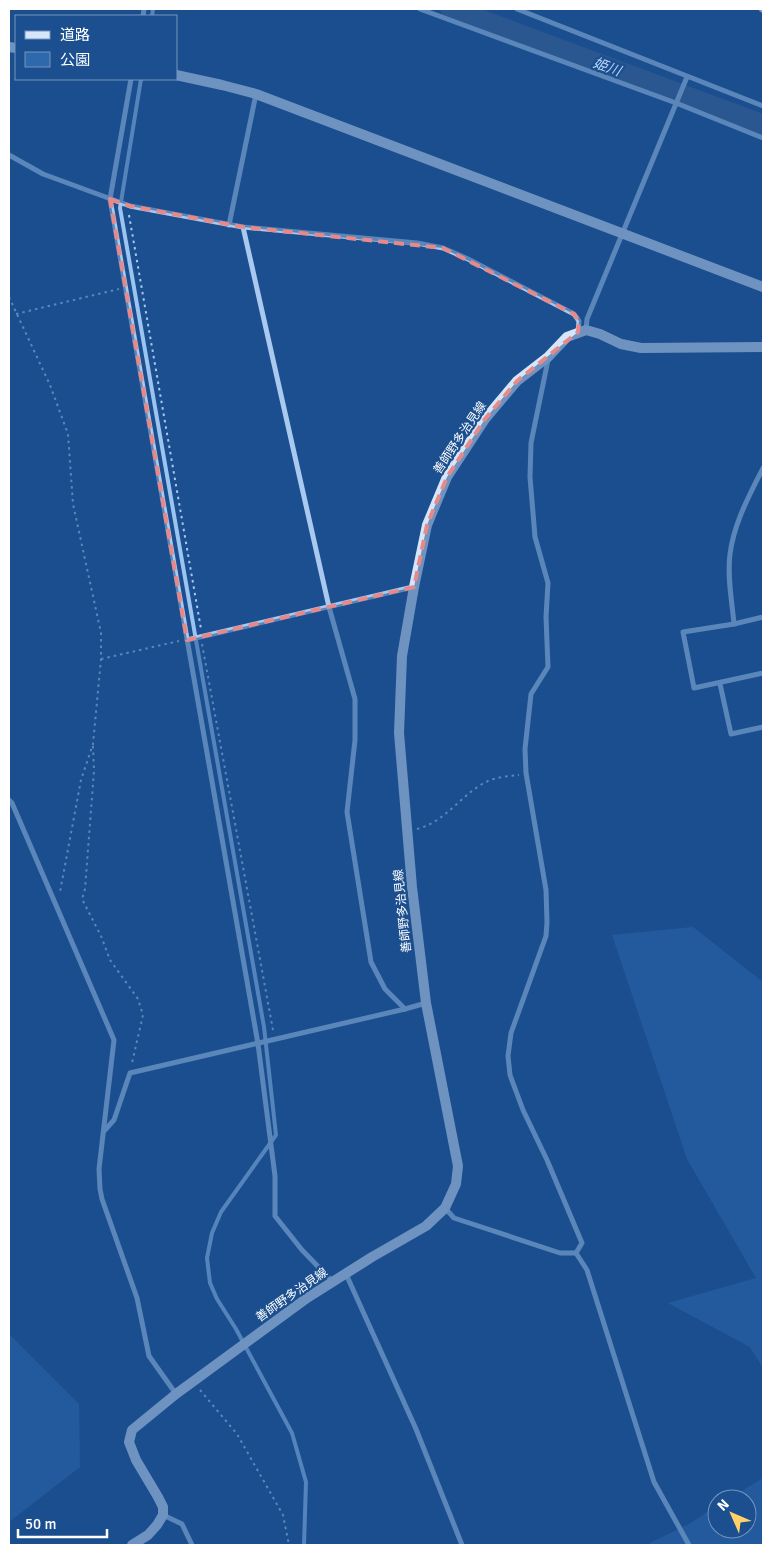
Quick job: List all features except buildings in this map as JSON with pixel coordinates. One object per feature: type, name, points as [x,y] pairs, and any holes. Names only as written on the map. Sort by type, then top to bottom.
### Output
[{"type":"main road","points":[[178,75],[256,94],[763,287]]},
{"type":"main road","points":[[582,331],[600,334],[621,344],[640,348],[763,347]]},
{"type":"main road","name":"善師野多治見線","points":[[163,1515],[163,1507],[158,1496],[136,1460],[129,1442],[132,1430],[176,1394],[306,1298],[426,1226],[444,1208],[456,1184],[458,1166],[426,1003],[408,831],[399,733],[402,656],[427,525],[447,477],[485,419],[517,381],[548,357],[567,337],[582,331]]},
{"type":"main road","points":[[132,1545],[148,1534],[163,1515]]},
{"type":"street","points":[[420,9],[676,103],[763,138]]},
{"type":"street","points":[[517,9],[763,106]]},
{"type":"street","points":[[582,331],[687,77]]},
{"type":"street","points":[[131,80],[110,198],[258,1044],[275,1176],[275,1216],[302,1250],[332,1281]]},
{"type":"street","points":[[229,225],[256,94]]},
{"type":"street","points":[[9,155],[43,174],[130,206],[229,225],[417,243],[443,248],[574,314],[579,321],[582,331]]},
{"type":"street","points":[[244,227],[329,607],[355,699],[354,740],[347,812],[371,962],[385,989],[405,1010]]},
{"type":"street","points":[[548,357],[531,443],[530,478],[536,537],[548,583],[546,616],[548,667],[531,694],[525,749],[526,773],[546,890],[547,922],[546,936],[511,1033],[508,1056],[510,1075],[523,1110],[547,1160],[582,1243],[576,1253]]},
{"type":"street","points":[[734,624],[730,555],[742,511],[763,468]]},
{"type":"street","points":[[187,640],[414,587]]},
{"type":"street","points":[[763,617],[734,624],[683,632],[694,688],[720,684],[763,673]]},
{"type":"street","points":[[720,684],[731,734],[763,727]]},
{"type":"street","points":[[9,800],[12,803],[114,1040],[100,1169],[100,1189],[137,1298],[150,1356],[176,1394]]},
{"type":"street","points":[[104,1131],[114,1120],[130,1073],[405,1010],[426,1003]]},
{"type":"street","points":[[444,1208],[454,1218],[560,1253],[576,1253]]},
{"type":"street","points":[[576,1253],[587,1270],[654,1482],[689,1545]]},
{"type":"street","points":[[346,1274],[416,1429],[462,1545]]},
{"type":"street","points":[[163,1515],[182,1524],[192,1545]]},
{"type":"path","points":[[130,206],[129,221],[274,1040]]},
{"type":"path","points":[[16,314],[126,288]]},
{"type":"path","points":[[9,297],[50,385],[68,434],[73,504],[101,633],[101,659],[93,744],[94,771],[85,889],[82,898],[101,936],[110,960],[138,999],[143,1015],[130,1073]]},
{"type":"path","points":[[101,659],[187,640]]},
{"type":"path","points":[[55,902],[59,896],[81,780],[93,744]]},
{"type":"path","points":[[408,831],[425,827],[442,818],[475,789],[489,780],[526,773]]},
{"type":"path","points":[[194,1382],[238,1434],[283,1516],[289,1545]]},
{"type":"highlighted area","points":[[110,199],[130,206],[243,227],[443,248],[574,314],[579,321],[578,332],[517,381],[485,419],[447,477],[427,525],[414,587],[187,640]]},
{"type":"green space","points":[[693,927],[763,982],[763,1368],[750,1347],[668,1303],[756,1278],[687,1159],[612,935]]},
{"type":"green space","points":[[9,1334],[79,1404],[80,1467],[9,1522]]},
{"type":"green space","points":[[763,1478],[763,1545],[649,1545],[707,1512],[707,1539],[757,1539],[757,1489],[745,1489]]},
{"type":"waterway","points":[[152,15],[153,9]]},
{"type":"waterway","name":"姫川","points":[[451,9],[763,125]]},
{"type":"waterway","points":[[141,80],[120,208],[264,1027],[276,1135],[221,1212],[212,1233],[207,1258],[210,1283],[217,1299],[236,1329],[292,1433],[306,1482],[304,1545]]}]
